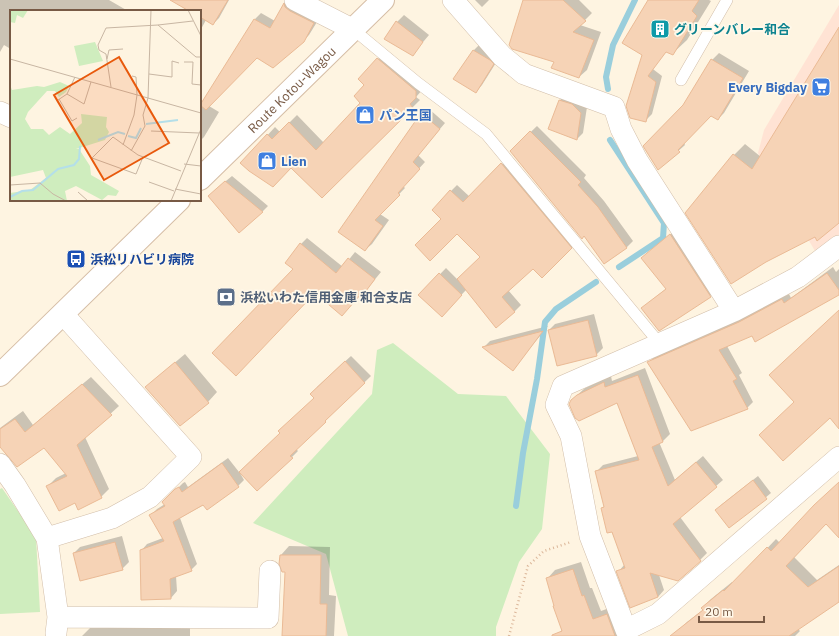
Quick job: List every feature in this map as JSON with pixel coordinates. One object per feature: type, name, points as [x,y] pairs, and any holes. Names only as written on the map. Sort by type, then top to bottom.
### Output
[{"type":"main road","name":"Route Kotou-Wagou","points":[[201,178],[383,0]]},
{"type":"main road","points":[[0,375],[177,201]]},
{"type":"street","points":[[295,0],[354,30]]},
{"type":"street","points":[[453,0],[502,56],[524,74],[614,107],[621,129],[637,160],[734,311]]},
{"type":"street","points":[[0,112],[10,117]]},
{"type":"street","points":[[837,251],[798,277],[734,311],[563,386],[556,405],[571,436],[590,536],[626,630],[658,614],[839,457]]},
{"type":"street","points":[[48,538],[112,518],[150,497],[191,457],[63,314]]},
{"type":"street","points":[[0,464],[48,538],[57,625],[268,618],[270,571]]},
{"type":"lane","points":[[681,80],[727,0]]},
{"type":"lane","points":[[354,30],[418,83],[486,134],[660,344]]},
{"type":"path","points":[[509,636],[528,566],[544,551],[590,536]]},
{"type":"shaded area","name":"Every Bigday","points":[[839,5],[839,236],[815,251],[758,153],[764,130]]},
{"type":"green space","points":[[393,343],[458,394],[506,396],[550,454],[542,529],[519,562],[496,627],[496,636],[348,636],[326,554],[253,523],[372,394],[377,350]]},
{"type":"green space","points":[[2,488],[36,537],[40,612],[0,614],[0,489]]},
{"type":"building","points":[[170,0],[228,0],[213,25],[201,18],[201,10],[187,10]]},
{"type":"building","points":[[523,0],[563,0],[586,21],[573,32],[594,40],[579,78],[551,68],[554,62],[512,49],[509,45]]},
{"type":"building","name":"グリーンバレー和合","points":[[648,0],[699,0],[692,11],[697,16],[673,55],[666,52],[648,76],[656,82],[646,122],[630,118],[626,106],[642,55],[622,43]]},
{"type":"building","points":[[284,3],[285,7],[290,11],[314,23],[304,42],[273,68],[257,58],[206,110],[201,106],[201,103],[254,19],[270,28]]},
{"type":"building","points":[[396,21],[423,42],[413,56],[384,39]]},
{"type":"building","points":[[839,27],[839,223],[817,241],[815,237],[766,262],[731,284],[685,213],[733,154],[752,169]]},
{"type":"building","points":[[473,50],[494,64],[476,93],[453,79]]},
{"type":"building","points":[[377,58],[416,91],[416,98],[410,104],[413,108],[322,198],[291,168],[273,187],[240,163],[267,134],[272,139],[289,122],[316,150],[360,103],[354,96],[364,85],[358,79]]},
{"type":"building","points":[[711,59],[743,78],[718,120],[711,116],[678,150],[680,152],[658,170],[643,146],[683,105]]},
{"type":"building","points":[[559,100],[572,104],[581,113],[577,140],[548,129]]},
{"type":"building","points":[[421,113],[440,129],[413,162],[420,169],[398,193],[400,195],[375,220],[383,226],[365,251],[338,232]]},
{"type":"building","points":[[530,131],[581,182],[578,185],[598,207],[627,248],[604,264],[584,236],[582,239],[510,151]]},
{"type":"building","points":[[501,163],[572,248],[542,278],[533,269],[502,297],[515,312],[496,328],[457,279],[480,257],[457,234],[430,261],[415,245],[441,219],[432,210],[450,190],[463,202]]},
{"type":"building","points":[[225,181],[263,212],[239,233],[208,196]]},
{"type":"building","points":[[670,234],[711,297],[659,331],[641,308],[666,289],[641,258]]},
{"type":"building","points":[[300,243],[336,273],[348,258],[375,279],[363,295],[361,294],[342,316],[315,293],[236,376],[212,353],[293,269],[285,263]]},
{"type":"building","points":[[439,273],[462,295],[442,317],[418,295]]},
{"type":"building","points":[[827,273],[839,290],[839,295],[755,342],[752,336],[719,350],[737,379],[733,381],[748,409],[691,431],[647,362],[739,322],[782,299],[784,303]]},
{"type":"building","points":[[839,310],[839,429],[830,418],[783,461],[759,435],[794,402],[769,375]]},
{"type":"building","points":[[588,320],[597,356],[557,366],[548,330]]},
{"type":"building","points":[[543,331],[513,371],[482,347]]},
{"type":"building","points":[[345,361],[365,383],[290,456],[293,458],[257,491],[239,472],[280,433],[278,431],[314,398],[310,394]]},
{"type":"building","points":[[175,362],[209,403],[180,426],[145,387]]},
{"type":"building","points":[[638,375],[663,442],[652,447],[668,486],[696,462],[717,487],[673,524],[701,561],[678,581],[650,573],[658,597],[630,608],[616,571],[625,568],[612,532],[607,533],[601,508],[604,507],[595,471],[639,460],[617,403],[579,421],[575,418],[569,404],[577,395],[604,382],[605,387]]},
{"type":"building","points":[[82,384],[112,415],[77,445],[102,498],[78,510],[75,503],[59,511],[46,486],[67,476],[44,448],[17,467],[0,447],[0,429],[15,419],[25,432]]},
{"type":"building","points":[[222,463],[239,487],[207,510],[203,505],[173,522],[192,571],[170,579],[171,599],[141,600],[140,550],[164,541],[149,515],[165,506],[162,502],[175,489],[179,487],[182,492]]},
{"type":"building","points":[[753,480],[767,499],[729,528],[715,510]]},
{"type":"building","points":[[839,482],[839,538],[826,524],[786,566],[808,587],[839,566],[839,602],[789,636],[670,636],[703,610],[701,608],[723,590],[724,591],[767,547],[771,551],[814,505]]},
{"type":"building","points":[[115,542],[123,570],[80,581],[73,553]]},
{"type":"building","points":[[280,555],[321,555],[320,604],[327,604],[326,636],[282,636],[285,572],[282,572],[279,564]]},
{"type":"building","points":[[573,569],[582,596],[584,595],[593,619],[607,614],[615,636],[552,636],[562,631],[553,606],[546,578]]},
{"type":"waterway","points":[[608,89],[606,77],[613,45],[635,0]]},
{"type":"waterway","points":[[610,140],[664,223],[663,238],[619,267]]},
{"type":"waterway","points":[[516,506],[523,453],[537,379],[545,322],[556,309],[596,282]]},
{"type":"place","name":"グリーンバレー和合","points":[[660,29]]},
{"type":"place","name":"Every Bigday","points":[[821,87]]},
{"type":"place","name":"パン王国","points":[[365,115]]},
{"type":"place","name":"Lien","points":[[267,161]]},
{"type":"place","name":"浜松リハビリ病院","points":[[76,259]]},
{"type":"place","name":"浜松いわた信用金庫 和合支店","points":[[226,297]]}]
